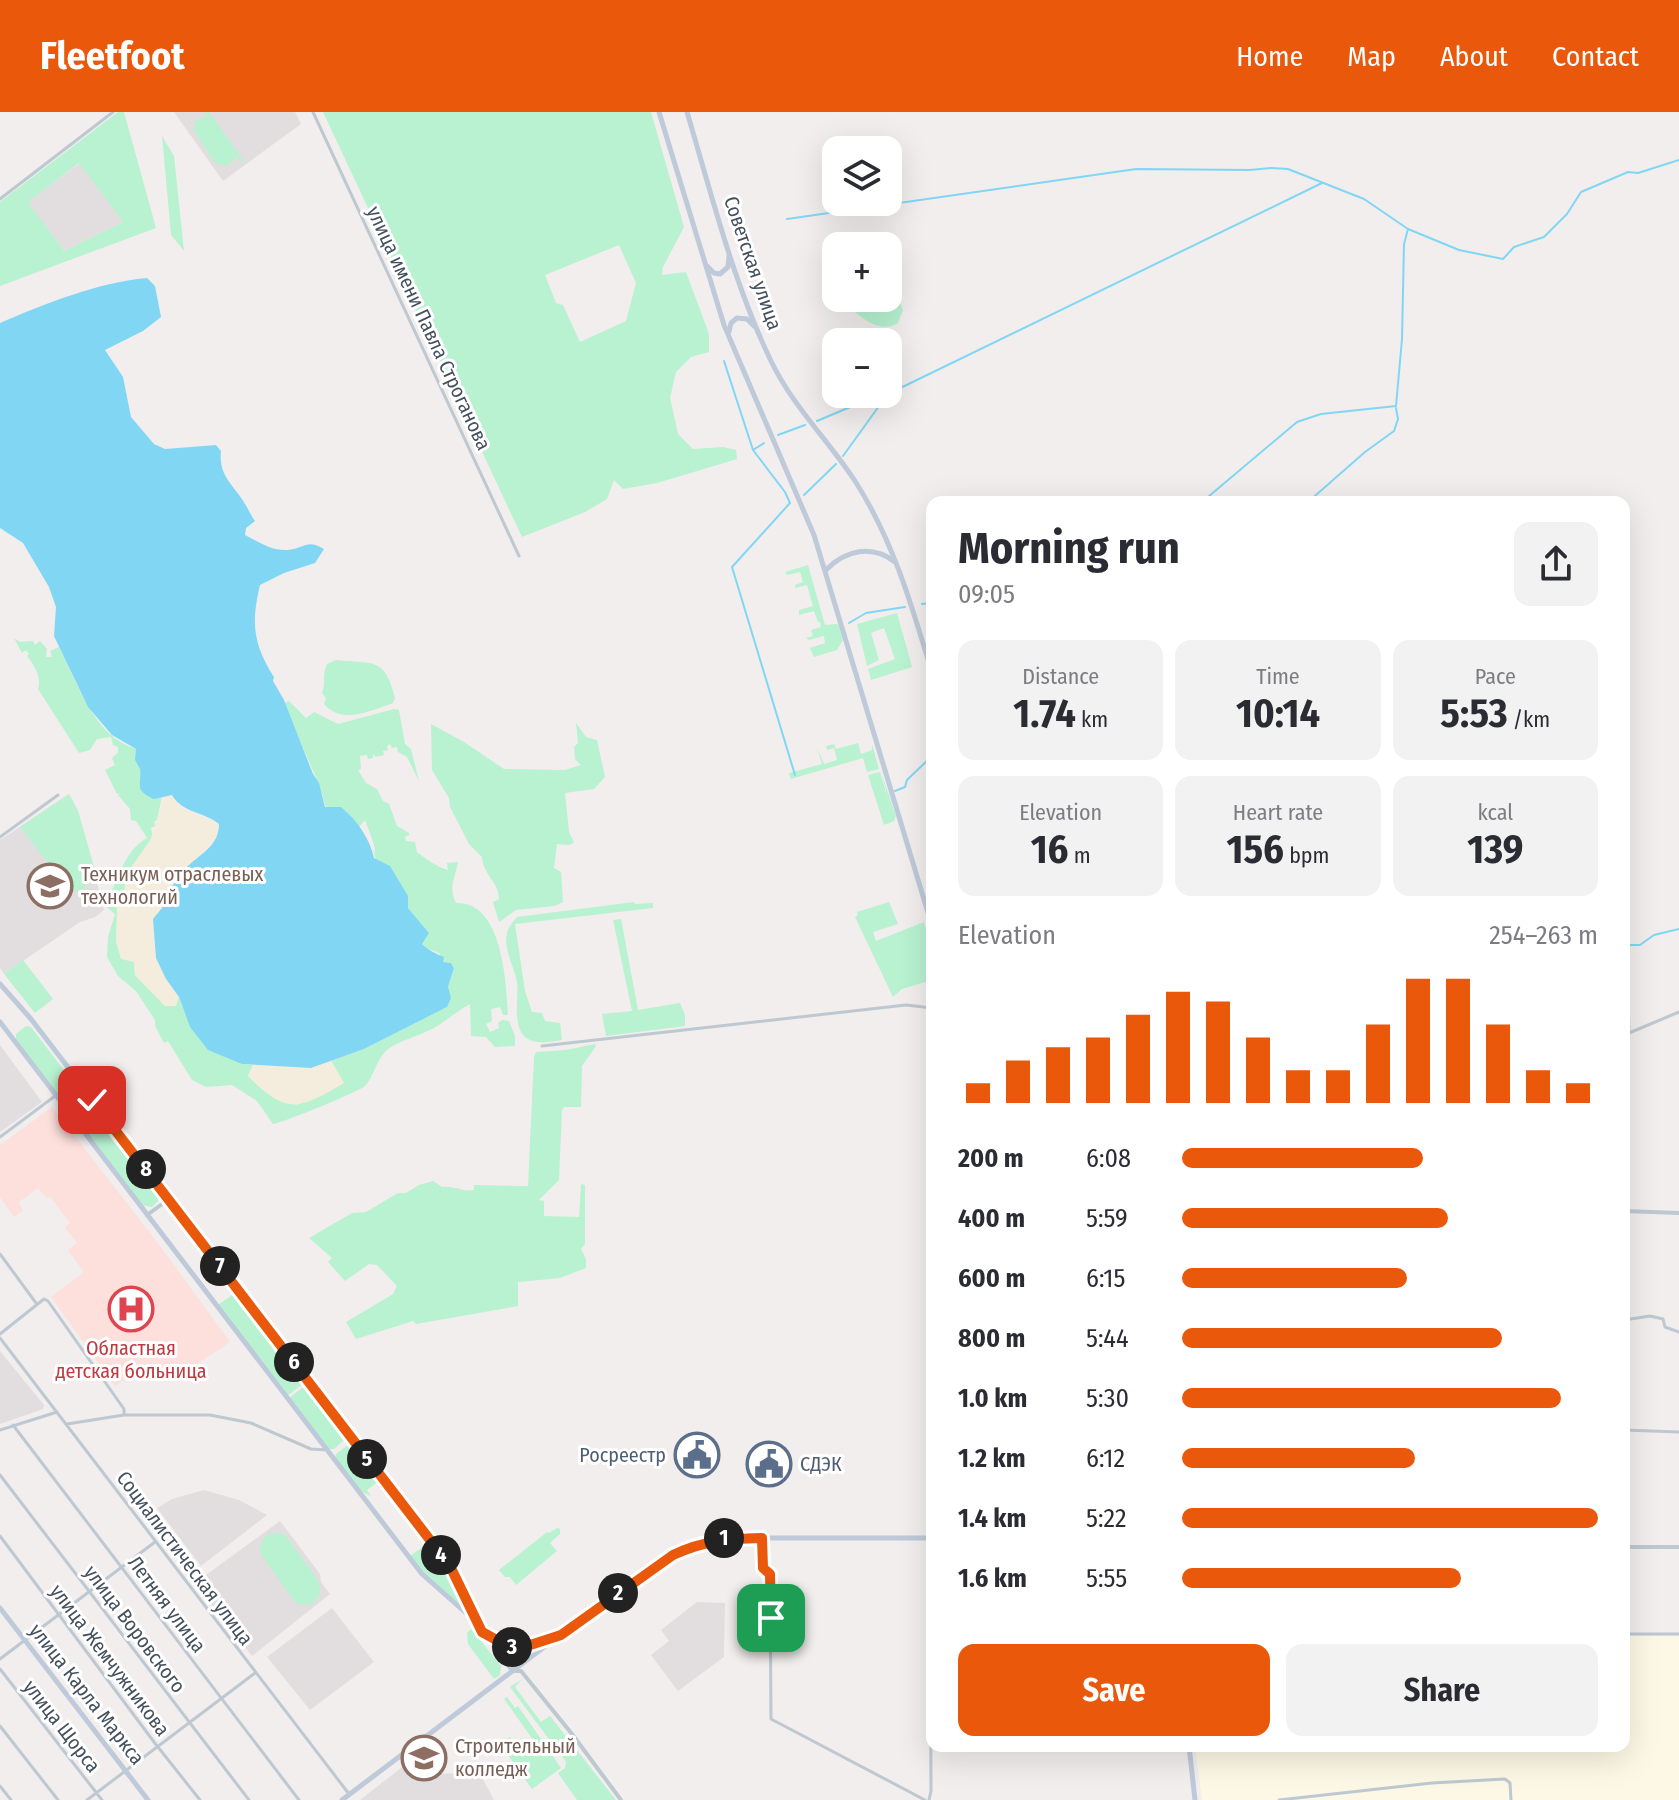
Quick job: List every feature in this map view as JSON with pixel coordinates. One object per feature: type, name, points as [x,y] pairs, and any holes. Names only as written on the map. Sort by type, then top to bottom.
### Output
[{"type":"main road","points":[[659,112],[702,258],[730,339],[795,485],[825,571],[926,906]]},
{"type":"main road","name":"Советская улица","points":[[687,112],[742,294],[757,330],[780,377],[865,499],[896,563],[926,655]]},
{"type":"main road","points":[[702,258],[708,269],[720,274],[728,267],[730,253]]},
{"type":"main road","points":[[730,339],[731,323],[737,318],[747,319],[757,330]]},
{"type":"main road","points":[[825,571],[841,557],[870,550],[886,555],[896,563]]},
{"type":"main road","points":[[0,984],[31,1019],[450,1566],[475,1621],[513,1671]]},
{"type":"main road","points":[[0,1022],[422,1574],[475,1621]]},
{"type":"main road","points":[[342,1800],[673,1555],[717,1539],[926,1538]]},
{"type":"main road","name":"улица Карла Маркса","points":[[0,1608],[148,1800]]},
{"type":"main road","points":[[482,1632],[502,1643],[521,1648],[561,1635]]},
{"type":"main road","points":[[1190,1752],[1195,1800]]},
{"type":"street","points":[[0,199],[113,112]]},
{"type":"street","name":"улица имени Павла Строганова","points":[[313,112],[519,556]]},
{"type":"street","points":[[0,837],[58,795]]},
{"type":"street","points":[[542,1046],[906,1005],[926,1007]]},
{"type":"street","points":[[1630,1033],[1679,1012]]},
{"type":"street","points":[[0,1137],[56,1095]]},
{"type":"street","points":[[147,1215],[169,1199]]},
{"type":"street","points":[[1630,1211],[1679,1213]]},
{"type":"street","points":[[0,1254],[36,1303]]},
{"type":"street","points":[[0,1336],[36,1303],[44,1299],[48,1301],[124,1409],[124,1415]]},
{"type":"street","points":[[1630,1319],[1663,1319],[1665,1327],[1679,1332]]},
{"type":"street","name":"Социалистическая улица","points":[[0,1336],[349,1794]]},
{"type":"street","points":[[0,1430],[57,1412]]},
{"type":"street","points":[[67,1424],[124,1415],[184,1413],[229,1418],[277,1433],[311,1449],[327,1450]]},
{"type":"street","name":"Летняя улица","points":[[13,1425],[299,1800]]},
{"type":"street","points":[[1630,1430],[1679,1432]]},
{"type":"street","name":"улица Воровского","points":[[0,1475],[249,1800]]},
{"type":"street","name":"улица Жемчужникова","points":[[0,1536],[200,1800]]},
{"type":"street","points":[[762,1538],[763,1568],[770,1574],[771,1719],[927,1800],[931,1791],[931,1752]]},
{"type":"street","points":[[0,1659],[155,1542]]},
{"type":"street","points":[[1630,1547],[1679,1547]]},
{"type":"street","points":[[1630,1634],[1679,1634]]},
{"type":"street","name":"улица Щорса","points":[[0,1669],[102,1800]]},
{"type":"street","points":[[513,1671],[521,1671],[621,1800]]},
{"type":"street","points":[[87,1800],[255,1673]]},
{"type":"street","points":[[0,1726],[58,1800]]},
{"type":"street","points":[[1279,1800],[1432,1783],[1505,1779],[1510,1783],[1511,1800]]},
{"type":"street","points":[[0,1786],[11,1800]]},
{"type":"shaded area","points":[[174,112],[295,112],[301,124],[223,181]]},
{"type":"shaded area","points":[[80,163],[123,222],[64,251],[27,202]]},
{"type":"shaded area","name":"Техникум отраслевых технологий","points":[[69,794],[78,811],[104,910],[80,922],[4,974],[0,968],[0,840]]},
{"type":"shaded area","points":[[0,1045],[42,1102],[0,1132]]},
{"type":"shaded area","points":[[52,1107],[230,1342],[191,1368],[182,1365],[145,1377],[139,1369],[115,1386],[51,1297],[84,1272],[68,1250],[77,1243],[65,1227],[70,1223],[50,1196],[47,1198],[38,1188],[19,1202],[23,1210],[14,1217],[0,1197],[0,1145]]},
{"type":"shaded area","points":[[0,1351],[44,1405],[43,1409],[0,1424]]},
{"type":"shaded area","points":[[204,1490],[239,1500],[267,1515],[201,1566],[157,1508],[172,1499]]},
{"type":"shaded area","points":[[280,1521],[320,1574],[321,1582],[330,1594],[252,1656],[195,1583]]},
{"type":"shaded area","points":[[697,1602],[725,1603],[724,1657],[678,1691],[651,1655],[669,1641],[661,1630]]},
{"type":"shaded area","points":[[332,1608],[374,1662],[310,1710],[267,1657]]},
{"type":"shaded area","points":[[1630,1636],[1679,1636],[1679,1800],[1202,1800],[1196,1752],[1630,1752]]},
{"type":"shaded area","name":"Строительный колледж","points":[[433,1743],[435,1774],[479,1772],[494,1800],[360,1800]]},
{"type":"green space","points":[[118,112],[124,112],[156,228],[0,286],[0,202]],"holes":[[[79,163],[123,222],[64,251],[28,202]]]},
{"type":"green space","points":[[205,112],[209,112],[244,161],[242,163],[236,156],[225,166],[214,162],[193,129],[196,120],[207,116]]},
{"type":"green space","points":[[323,112],[651,112],[684,227],[663,267],[662,275],[686,272],[709,334],[709,352],[691,357],[676,372],[670,398],[678,434],[693,449],[723,447],[736,450],[737,459],[657,483],[623,489],[614,480],[607,499],[585,512],[522,537]],"holes":[[[619,245],[636,283],[626,321],[580,342],[563,305],[556,303],[545,275]]]},
{"type":"green space","points":[[162,136],[174,156],[184,251],[171,235]]},
{"type":"green space","points":[[903,310],[898,323],[885,327],[872,324],[856,312]]},
{"type":"green space","points":[[808,565],[825,625],[838,624],[843,640],[837,650],[814,657],[810,648],[825,643],[824,636],[806,638],[813,636],[811,630],[821,627],[820,622],[814,611],[799,615],[799,610],[813,606],[807,585],[795,588],[803,582],[800,572],[787,575],[785,572]]},
{"type":"green space","points":[[897,613],[912,667],[871,680],[868,669],[895,659],[884,628],[871,633],[879,660],[867,666],[857,624]]},
{"type":"green space","points":[[14,638],[20,642],[33,641],[35,645],[40,641],[47,649],[46,657],[52,657],[50,651],[59,647],[88,707],[108,733],[136,749],[141,776],[154,798],[162,796],[154,822],[156,826],[151,828],[153,837],[127,873],[135,975],[165,1006],[179,997],[190,1027],[242,1064],[253,1065],[248,1076],[296,1105],[344,1083],[331,1061],[364,1049],[447,1007],[448,987],[454,968],[451,963],[443,962],[439,953],[422,944],[429,933],[408,908],[407,896],[389,866],[379,868],[365,820],[359,827],[346,811],[326,807],[285,703],[289,701],[306,718],[314,712],[338,724],[399,710],[405,744],[411,749],[419,781],[407,757],[390,744],[388,750],[383,751],[384,755],[376,757],[373,754],[373,758],[368,759],[367,755],[360,756],[361,769],[358,770],[366,783],[377,789],[383,801],[389,804],[397,826],[409,833],[406,841],[415,842],[417,852],[448,870],[447,863],[458,862],[452,887],[456,903],[471,906],[483,915],[492,928],[503,963],[508,1013],[503,1015],[500,1007],[491,1009],[492,1021],[486,1024],[490,1032],[499,1028],[498,1023],[502,1020],[509,1021],[515,1046],[495,1047],[486,1037],[471,1036],[470,1004],[434,1028],[388,1049],[365,1086],[273,1124],[257,1101],[232,1085],[206,1087],[192,1080],[168,1041],[164,1043],[155,1020],[136,991],[118,976],[107,957],[108,937],[115,914],[104,905],[126,859],[147,838],[136,821],[131,820],[130,809],[118,795],[120,793],[117,794],[105,770],[115,765],[112,758],[118,753],[118,747],[113,745],[111,737],[97,739],[90,750],[79,753],[38,689],[38,676],[27,656],[29,654],[26,650],[22,653]]},
{"type":"green space","points":[[336,660],[369,663],[382,669],[391,685],[395,698],[393,703],[357,714],[339,714],[331,710],[324,704],[326,698],[322,693],[327,664]]},
{"type":"green space","points":[[576,723],[586,737],[597,740],[605,777],[594,789],[565,793],[569,832],[574,842],[570,845],[557,844],[554,868],[561,872],[563,902],[554,906],[516,910],[499,922],[493,902],[499,899],[496,888],[482,857],[469,844],[450,807],[449,798],[432,770],[431,724],[504,769],[565,770],[581,765],[575,759],[574,747],[578,743]]},
{"type":"green space","points":[[858,743],[861,754],[872,750],[872,744],[879,769],[867,772],[863,758],[791,779],[789,773],[822,764],[817,748],[824,764],[837,760],[834,748],[827,750],[826,746],[834,744],[836,749]]},
{"type":"green space","points":[[880,772],[892,813],[881,772],[896,816],[894,821],[884,825],[868,775]]},
{"type":"green space","points":[[69,794],[78,811],[95,870],[84,889],[71,892],[61,886],[56,889],[51,867],[20,827]]},
{"type":"green space","points":[[634,902],[653,903],[653,908],[515,924],[525,991],[532,1012],[542,1013],[545,1021],[560,1023],[562,1040],[538,1042],[525,1037],[519,1026],[517,982],[506,945],[511,924],[517,917]]},
{"type":"green space","points":[[889,902],[898,924],[873,932],[876,941],[924,922],[926,982],[902,989],[893,997],[855,917],[857,912]]},
{"type":"green space","points":[[621,919],[638,1010],[680,1003],[685,1026],[606,1036],[602,1014],[632,1011],[613,920]]},
{"type":"green space","points":[[23,960],[53,999],[35,1013],[4,974]]},
{"type":"green space","points":[[26,1026],[31,1027],[85,1098],[69,1109],[16,1041],[16,1034]]},
{"type":"green space","points":[[595,1044],[582,1066],[581,1107],[564,1107],[562,1110],[559,1180],[539,1200],[544,1201],[544,1216],[579,1217],[581,1184],[585,1185],[585,1244],[581,1249],[586,1268],[560,1278],[518,1282],[518,1306],[416,1324],[413,1321],[356,1339],[346,1322],[393,1294],[397,1286],[377,1265],[369,1264],[345,1281],[328,1262],[332,1258],[309,1238],[352,1213],[366,1212],[398,1193],[406,1193],[433,1181],[442,1187],[470,1190],[474,1190],[474,1185],[528,1186],[536,1052]]},
{"type":"green space","points":[[86,1099],[158,1193],[160,1199],[152,1207],[141,1205],[70,1111]]},
{"type":"green space","points":[[235,1293],[304,1383],[287,1396],[218,1305]]},
{"type":"green space","points":[[306,1385],[344,1436],[344,1440],[334,1449],[328,1449],[289,1398]]},
{"type":"green space","points":[[348,1445],[354,1448],[378,1481],[379,1484],[367,1490],[371,1496],[362,1492],[335,1459],[336,1454]]},
{"type":"green space","points":[[557,1528],[560,1534],[550,1543],[557,1551],[516,1585],[499,1570],[547,1532]]},
{"type":"green space","points":[[272,1533],[287,1537],[319,1582],[320,1594],[313,1604],[301,1605],[294,1601],[262,1556],[261,1542]]},
{"type":"green space","points":[[427,1544],[449,1573],[469,1615],[431,1582],[410,1556]]},
{"type":"green space","points":[[471,1629],[501,1666],[500,1675],[494,1679],[468,1644],[467,1633]]},
{"type":"green space","points":[[522,1679],[515,1687],[541,1722],[550,1716],[616,1800],[577,1800],[558,1773],[565,1768],[566,1762],[510,1687]]},
{"type":"green space","points":[[507,1697],[515,1708],[518,1706],[561,1768],[532,1789],[500,1744],[510,1737],[520,1751],[534,1741],[504,1699]]},
{"type":"sand","points":[[168,794],[186,810],[217,821],[220,828],[210,845],[164,893],[162,908],[153,919],[166,979],[179,997],[176,1006],[165,1006],[135,975],[134,962],[121,959],[116,942],[117,904],[127,900],[128,892],[124,891],[127,873],[150,841],[165,795]]},
{"type":"sand","points":[[331,1061],[344,1083],[304,1103],[283,1102],[261,1089],[248,1076],[253,1065],[311,1068]]},
{"type":"water","points":[[147,278],[155,286],[161,317],[143,331],[105,350],[123,377],[131,417],[154,444],[165,449],[216,445],[221,451],[222,468],[228,480],[255,521],[246,528],[245,535],[276,549],[288,550],[309,544],[324,549],[315,563],[260,585],[255,611],[258,643],[319,783],[325,807],[341,807],[357,824],[374,858],[390,866],[408,896],[408,908],[429,933],[422,944],[444,957],[443,962],[451,963],[454,968],[448,987],[451,998],[447,1007],[364,1049],[311,1068],[242,1064],[208,1050],[190,1027],[179,997],[156,958],[153,919],[162,908],[164,893],[216,839],[219,824],[188,809],[172,795],[154,799],[143,793],[140,769],[135,760],[136,749],[112,735],[88,707],[54,636],[56,607],[49,587],[23,543],[0,528],[0,323],[90,289]]},
{"type":"waterway","points":[[787,219],[1136,169],[1271,168],[1288,169],[1364,199],[1408,229],[1459,250],[1503,259],[1514,247],[1544,237],[1567,214],[1581,192],[1628,172],[1638,173],[1679,160]]},
{"type":"waterway","points":[[902,387],[1322,183]]},
{"type":"waterway","points":[[1209,496],[1297,422],[1321,414],[1396,406],[1402,339],[1404,244],[1408,229]]},
{"type":"waterway","points":[[724,361],[753,450],[764,443]]},
{"type":"waterway","points":[[817,421],[848,408]]},
{"type":"waterway","points":[[843,456],[878,408]]},
{"type":"waterway","points":[[1315,496],[1394,431],[1398,419],[1396,408]]},
{"type":"waterway","points":[[778,435],[805,425]]},
{"type":"waterway","points":[[753,450],[790,503],[732,567],[795,775]]},
{"type":"waterway","points":[[804,495],[836,464]]},
{"type":"waterway","points":[[922,604],[926,604]]},
{"type":"waterway","points":[[849,623],[866,613],[905,607]]},
{"type":"waterway","points":[[895,791],[905,787],[907,780],[926,762]]},
{"type":"waterway","points":[[1630,945],[1640,945],[1654,935],[1679,929]]},
{"type":"place","name":"Техникум отраслевых технологий","points":[[50,886]]},
{"type":"place","name":"Областная детская больница","points":[[131,1309]]},
{"type":"place","name":"Росреестр","points":[[697,1455]]},
{"type":"place","name":"СДЭК","points":[[769,1464]]},
{"type":"place","name":"Строительный колледж","points":[[424,1758]]},
{"type":"route","points":[[92,1100],[450,1566],[482,1632],[502,1643],[521,1648],[561,1635],[673,1555],[724,1538],[762,1538],[763,1568],[770,1574],[771,1618]]}]
